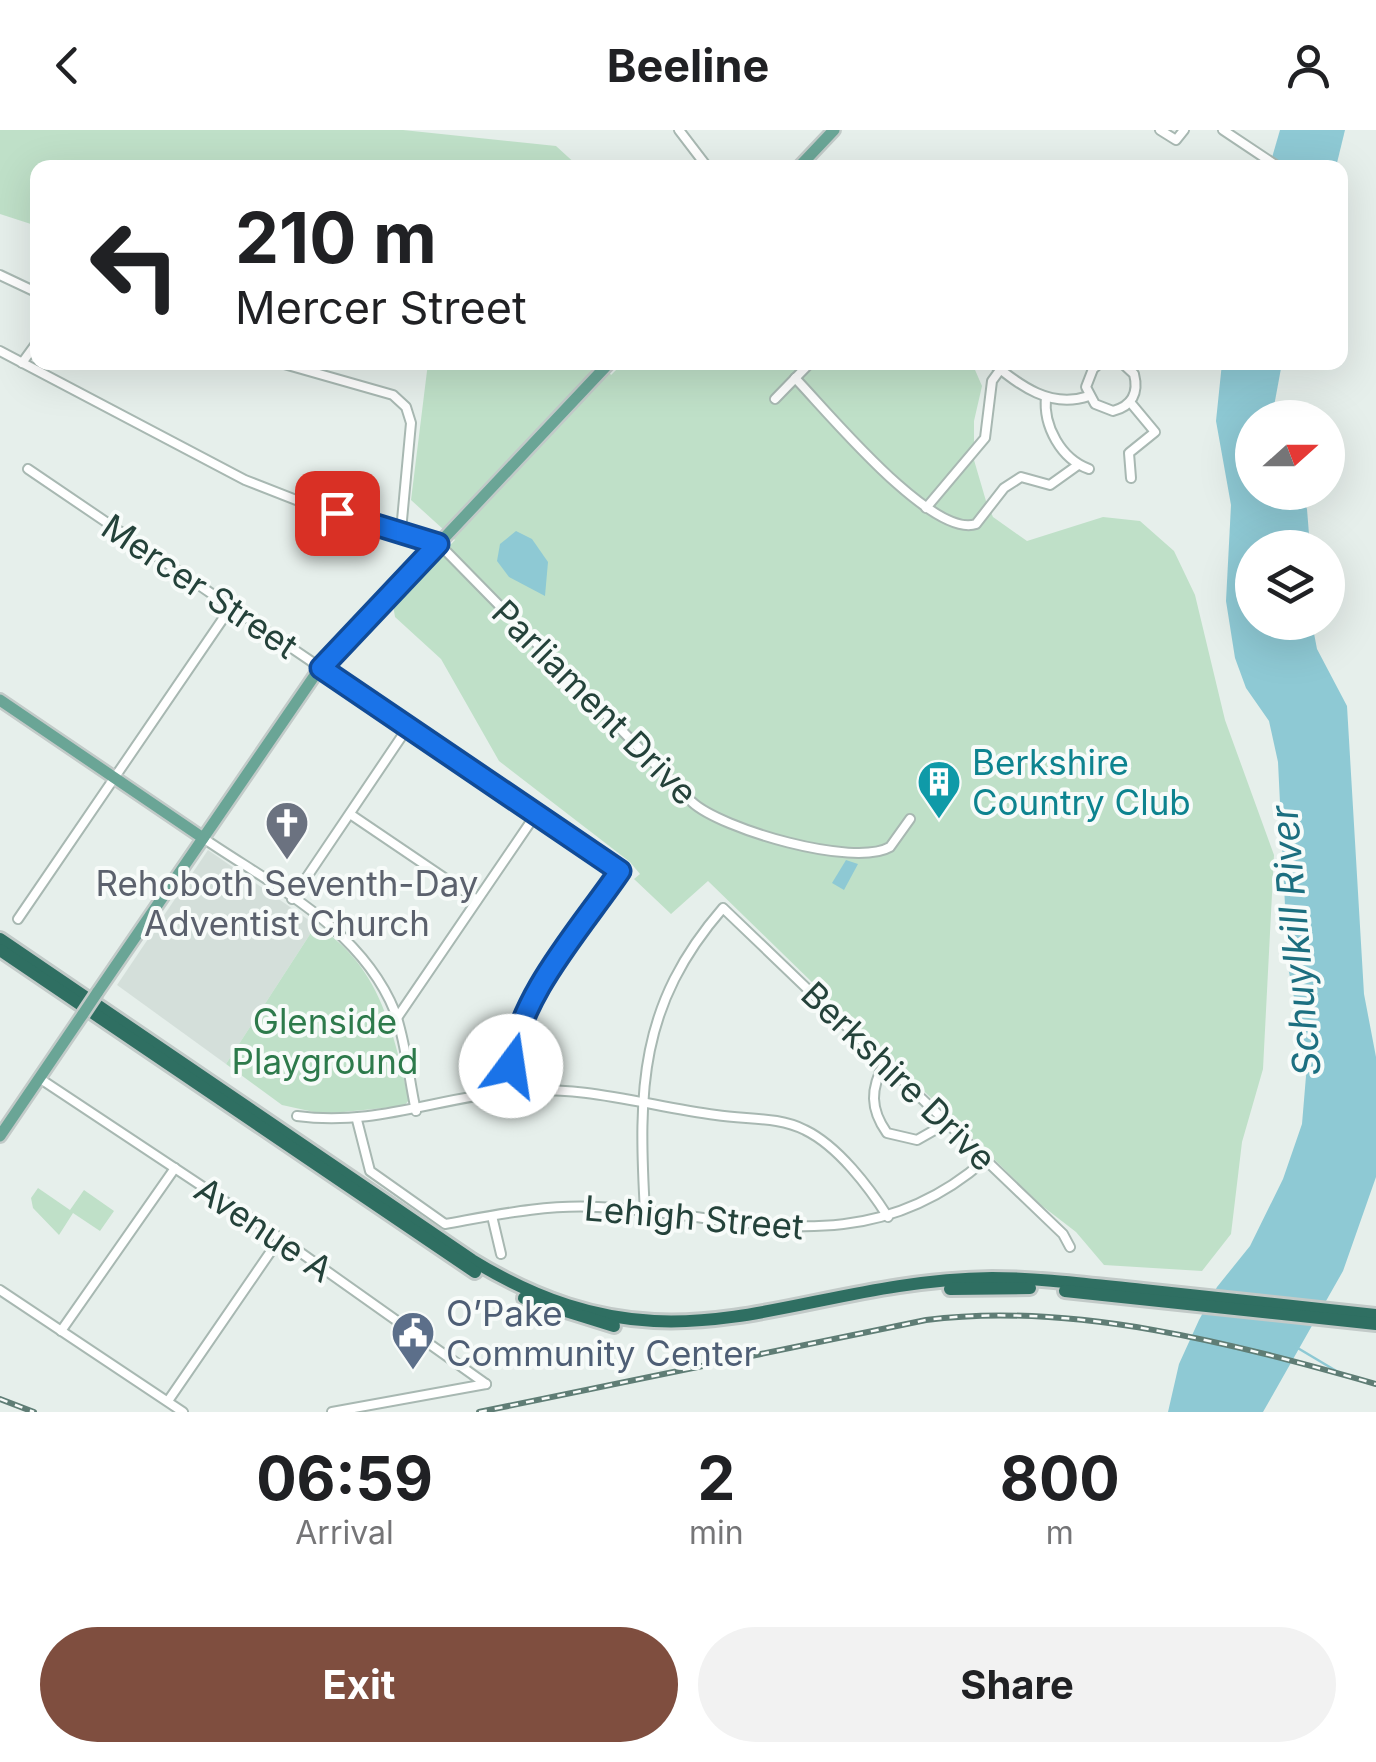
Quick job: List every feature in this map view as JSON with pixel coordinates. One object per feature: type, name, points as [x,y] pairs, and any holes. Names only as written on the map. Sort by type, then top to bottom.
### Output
[{"type":"highway","points":[[0,939],[472,1260],[572,1307],[636,1320],[716,1321],[971,1279],[1033,1280],[1376,1324]]},
{"type":"highway","points":[[0,950],[467,1267],[569,1315],[621,1327],[689,1331],[756,1325],[913,1294],[971,1288],[1032,1288],[1376,1315]]},
{"type":"main road","points":[[806,160],[834,130]]},
{"type":"main road","points":[[0,1136],[321,668],[602,370]]},
{"type":"main road","points":[[0,700],[203,838]]},
{"type":"street","points":[[679,130],[702,160]]},
{"type":"street","points":[[1160,130],[1176,140],[1184,130]]},
{"type":"street","points":[[1223,130],[1268,160]]},
{"type":"street","points":[[0,275],[30,289]]},
{"type":"street","name":"Parliament Drive","points":[[0,351],[30,368]]},
{"type":"street","points":[[22,364],[30,352]]},
{"type":"street","name":"Parliament Drive","points":[[34,370],[245,480],[310,505],[438,544],[692,802],[715,820],[776,838],[861,852],[890,847],[910,818]]},
{"type":"street","points":[[305,370],[393,395],[404,403],[411,424],[401,531]]},
{"type":"street","points":[[775,399],[803,370]]},
{"type":"street","points":[[926,508],[985,438],[992,382],[1000,370],[1033,394],[1077,400],[1089,396]]},
{"type":"street","points":[[1095,370],[1088,377],[1089,396],[1103,410],[1123,408],[1130,402],[1137,384],[1130,370]]},
{"type":"street","points":[[795,378],[926,508],[955,524],[970,526],[984,516],[1004,488],[1021,478],[1050,486],[1078,465]]},
{"type":"street","points":[[1046,397],[1047,421],[1060,447],[1078,465],[1089,469]]},
{"type":"street","points":[[1130,402],[1155,432],[1130,453],[1130,478]]},
{"type":"street","name":"Mercer Street","points":[[28,469],[620,871],[521,1021],[512,1053],[510,1091]]},
{"type":"street","points":[[18,919],[231,607]]},
{"type":"street","points":[[292,899],[408,727]]},
{"type":"street","points":[[350,814],[477,900]]},
{"type":"street","points":[[397,1018],[536,814]]},
{"type":"street","points":[[203,838],[292,899],[358,951],[397,1018],[416,1111]]},
{"type":"street","name":"Berkshire Drive","points":[[642,1101],[649,1044],[663,999],[690,949],[724,908],[1063,1234],[1070,1247]]},
{"type":"street","points":[[885,1062],[872,1101],[874,1114],[887,1133],[917,1140],[947,1123]]},
{"type":"street","name":"Avenue A","points":[[40,1078],[280,1238],[486,1384],[332,1412]]},
{"type":"street","points":[[296,1116],[356,1120],[510,1091],[578,1091],[720,1116],[786,1121],[810,1132],[870,1188],[888,1217]]},
{"type":"street","points":[[642,1101],[645,1212]]},
{"type":"street","name":"Lehigh Street","points":[[356,1120],[370,1172],[446,1224],[563,1206],[780,1227],[846,1226],[888,1217],[948,1190],[985,1160]]},
{"type":"street","points":[[61,1330],[175,1168]]},
{"type":"street","points":[[492,1216],[502,1254]]},
{"type":"street","points":[[168,1401],[280,1238]]},
{"type":"street","points":[[0,1290],[183,1412]]},
{"type":"shaded area","points":[[208,850],[316,925],[226,1064],[117,985]]},
{"type":"green space","points":[[0,130],[403,130],[556,146],[571,160],[30,160],[30,224],[0,214]]},
{"type":"green space","name":"Berkshire Country Club","points":[[427,370],[608,370],[611,375],[616,370],[975,370],[982,386],[974,421],[974,460],[993,517],[1027,541],[1103,517],[1140,521],[1174,551],[1195,595],[1225,720],[1274,855],[1263,1069],[1242,1142],[1231,1234],[1202,1271],[1104,1265],[1076,1232],[1041,1205],[708,881],[671,914],[634,879],[640,874],[630,862],[499,761],[441,659],[395,617],[393,605],[455,540],[411,500]]},
{"type":"green space","name":"Glenside Playground","points":[[316,925],[356,960],[370,980],[396,1049],[409,1100],[404,1106],[323,1114],[282,1105],[226,1064]]},
{"type":"green space","points":[[38,1188],[70,1210],[84,1190],[114,1211],[100,1231],[73,1213],[59,1235],[33,1208],[31,1198]]},
{"type":"water","points":[[1280,130],[1345,130],[1338,160],[1271,160]]},
{"type":"water","name":"Schuylkill River","points":[[1221,370],[1281,370],[1275,400],[1235,400],[1235,510],[1307,510],[1309,530],[1235,530],[1235,640],[1315,640],[1347,706],[1364,994],[1376,1057],[1376,1177],[1343,1271],[1263,1412],[1168,1412],[1179,1364],[1199,1320],[1217,1287],[1250,1246],[1283,1179],[1302,1124],[1307,1064],[1288,967],[1278,762],[1269,721],[1246,688],[1235,658],[1226,601],[1231,505],[1216,421]]},
{"type":"water","points":[[516,531],[532,539],[548,562],[545,596],[509,577],[497,561],[500,544]]},
{"type":"water","points":[[846,860],[858,864],[844,890],[832,883]]},
{"type":"waterway","points":[[1296,1347],[1338,1372]]},
{"type":"railway","points":[[479,1412],[926,1320],[981,1316],[1038,1316],[1153,1330],[1267,1354],[1376,1384]]},
{"type":"railway","points":[[0,1399],[34,1412]]},
{"type":"place","name":"Berkshire Country Club","points":[[939,820]]},
{"type":"place","name":"Rehoboth Seventh-Day Adventist Church","points":[[287,861]]},
{"type":"place","name":"O’Pake Community Center","points":[[413,1371]]},
{"type":"route","points":[[337,513],[438,544],[321,668],[620,871],[529,1006],[516,1035],[511,1066]]}]
